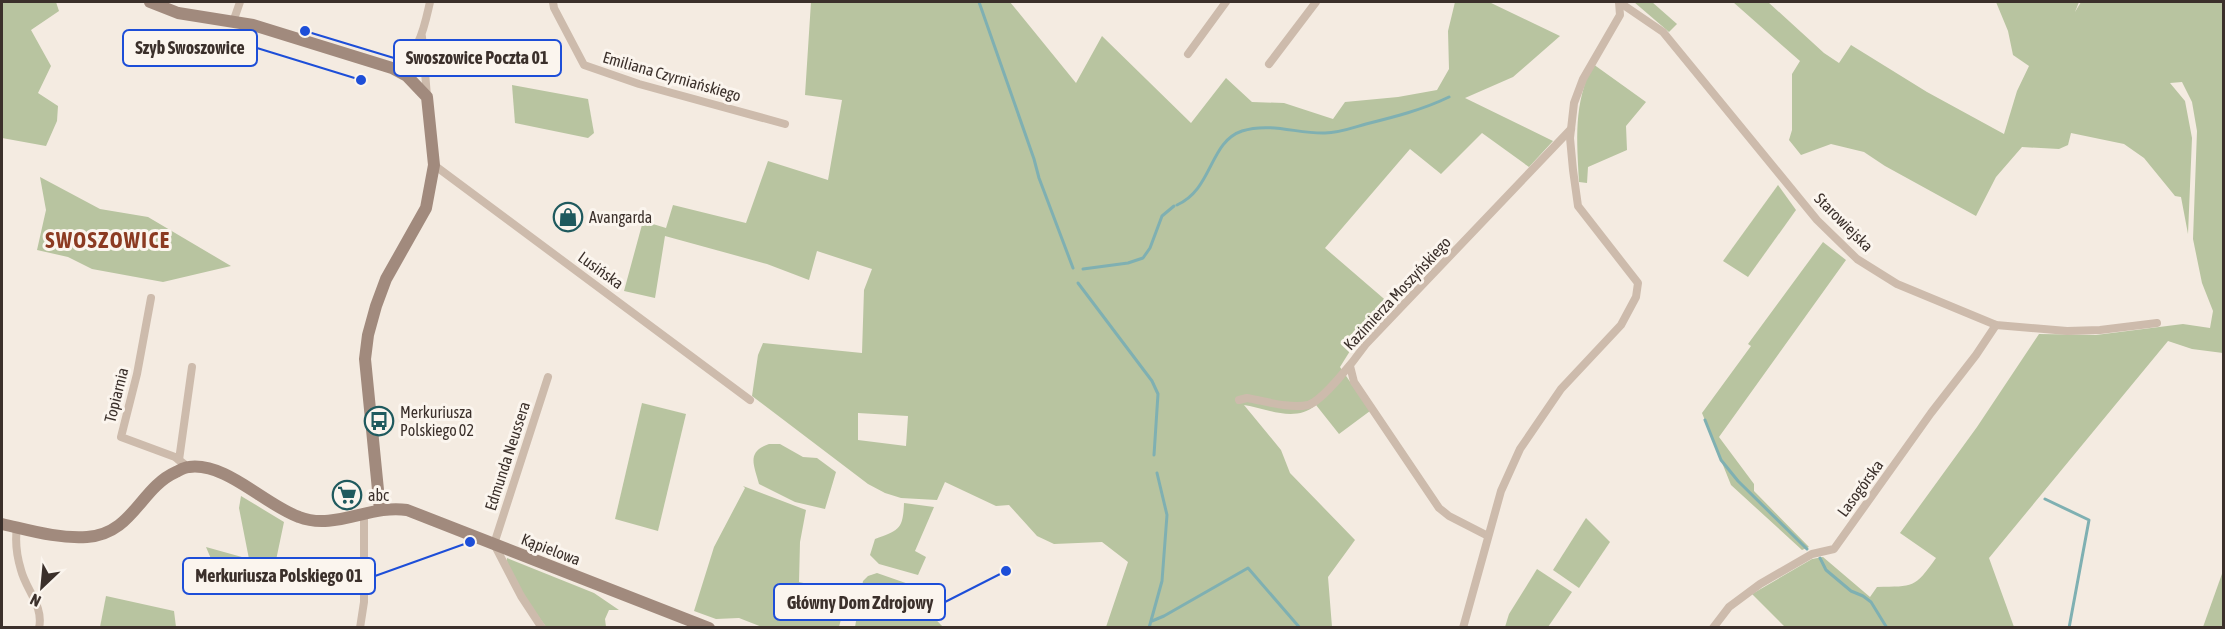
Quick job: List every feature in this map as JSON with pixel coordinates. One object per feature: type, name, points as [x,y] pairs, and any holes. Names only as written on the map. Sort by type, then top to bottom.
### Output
[{"type":"street","points":[[150,2],[273,31],[393,68],[407,76],[427,97]]},
{"type":"street","points":[[233,22],[240,2]]},
{"type":"street","points":[[393,68],[410,56],[422,35],[430,2]]},
{"type":"street","name":"Emiliana Czyrniańskiego","points":[[553,2],[584,65],[639,84],[785,124]]},
{"type":"street","points":[[1188,54],[1226,2]]},
{"type":"street","points":[[1269,64],[1316,2]]},
{"type":"street","points":[[1463,627],[1501,491],[1520,449],[1554,403],[1561,389],[1621,325],[1636,297],[1638,283],[1634,276],[1578,206],[1572,170],[1571,129],[1574,103],[1583,79],[1620,15],[1619,2]]},
{"type":"street","name":"Starowiejska","points":[[1619,2],[1663,32],[1808,209],[1857,260],[1897,284],[1996,326],[2067,331],[2100,330],[2157,323]]},
{"type":"street","points":[[380,510],[365,359],[368,335],[386,279],[426,208],[434,165],[422,35]]},
{"type":"street","name":"Kazimierza Moszyńskiego","points":[[1488,536],[1456,520],[1439,508],[1354,382],[1350,366],[1366,344],[1571,129]]},
{"type":"street","name":"Lusińska","points":[[434,165],[750,400]]},
{"type":"street","name":"Topiarnia","points":[[151,298],[137,374],[121,437],[175,456],[184,464]]},
{"type":"street","name":"Lasogórska","points":[[1713,627],[1729,607],[1760,584],[1812,554],[1834,549],[1996,326]]},
{"type":"street","points":[[1239,400],[1247,398],[1295,405],[1312,404],[1350,366]]},
{"type":"street","points":[[2,524],[52,535],[88,537],[113,529],[131,517],[146,496],[165,477],[184,464],[192,367]]},
{"type":"street","name":"Edmunda Neussera","points":[[494,544],[548,377]]},
{"type":"street","name":"Kąpielowa","points":[[184,464],[211,469],[226,476],[301,519],[324,521],[380,510],[407,510],[709,627]]},
{"type":"street","points":[[360,627],[364,602],[363,514]]},
{"type":"street","points":[[17,527],[16,536],[21,571],[42,616],[39,627]]},
{"type":"street","points":[[494,544],[521,596],[542,627]]},
{"type":"green space","points":[[2,2],[56,2],[59,11],[31,30],[51,66],[38,93],[58,106],[57,121],[46,146],[2,138]]},
{"type":"green space","points":[[811,2],[1010,2],[1076,83],[1102,36],[1191,123],[1226,78],[1252,102],[1284,103],[1333,119],[1345,102],[1398,97],[1437,90],[1449,69],[1448,31],[1455,2],[1489,2],[1560,36],[1513,77],[1465,98],[1553,141],[1529,167],[1482,133],[1441,174],[1410,149],[1325,248],[1390,304],[1360,335],[1340,367],[1370,411],[1339,434],[1316,405],[1308,410],[1290,414],[1244,405],[1281,450],[1290,473],[1355,540],[1328,577],[1332,627],[1106,627],[1128,562],[1102,542],[1054,544],[1037,536],[1009,505],[996,506],[945,482],[937,500],[901,498],[885,493],[868,484],[752,396],[758,355],[763,343],[862,353],[864,290],[872,269],[817,251],[809,280],[767,264],[665,236],[655,298],[624,291],[643,221],[666,228],[673,205],[746,223],[768,161],[828,180],[842,100],[805,95]],"holes":[[[858,413],[908,416],[906,446],[858,440]]]},
{"type":"green space","points":[[1634,2],[1652,2],[1677,24],[1669,32]]},
{"type":"green space","points":[[1733,2],[1768,2],[1824,53],[1839,63],[1851,45],[1927,92],[2004,134],[2017,91],[2029,66],[2013,55],[2008,31],[1996,2],[2079,2],[2075,12],[2081,2],[2223,2],[2223,353],[2192,349],[2168,341],[1989,558],[2014,627],[1785,627],[1752,594],[1812,559],[1823,557],[1870,597],[1877,587],[1906,586],[1917,581],[1936,558],[1900,533],[1977,427],[2039,334],[2096,335],[2183,324],[2210,328],[2213,311],[2202,283],[2193,239],[2197,131],[2192,102],[2182,82],[2170,83],[2185,101],[2192,138],[2188,234],[2181,197],[2175,196],[2144,158],[2124,144],[2071,133],[2068,145],[2059,149],[2022,147],[1996,177],[1976,216],[1864,152],[1831,144],[1801,155],[1789,140],[1792,130],[1792,74],[1800,61]]},
{"type":"green space","points":[[1593,64],[1646,102],[1626,126],[1627,150],[1588,167],[1587,183],[1579,182],[1578,122],[1582,94]]},
{"type":"green space","points":[[512,85],[588,99],[594,133],[588,138],[515,123]]},
{"type":"green space","points":[[40,177],[100,209],[148,217],[231,266],[163,282],[92,269],[68,257],[37,250],[46,210]]},
{"type":"green space","points":[[1778,185],[1796,210],[1748,277],[1723,261]]},
{"type":"green space","points":[[1823,242],[1846,260],[1719,437],[1754,484],[1754,491],[1809,547],[1802,550],[1731,485],[1702,413],[1751,346],[1748,344]]},
{"type":"green space","points":[[642,403],[686,414],[658,531],[615,519]]},
{"type":"green space","points":[[769,444],[780,444],[803,457],[817,458],[836,472],[825,509],[795,502],[759,484],[754,455]]},
{"type":"green space","points":[[743,486],[806,510],[800,542],[799,582],[836,590],[842,585],[848,592],[839,627],[762,627],[739,618],[716,619],[694,611],[714,547],[745,488]]},
{"type":"green space","points":[[241,496],[284,522],[275,565],[249,559],[239,508]]},
{"type":"green space","points":[[904,503],[934,507],[915,551],[926,557],[918,575],[879,564],[870,555],[875,539],[894,531],[901,524]]},
{"type":"green space","points":[[1586,518],[1610,542],[1579,588],[1553,570]]},
{"type":"green space","points":[[206,547],[249,559],[252,593],[218,590],[220,580]]},
{"type":"green space","points":[[507,558],[594,593],[619,610],[609,610],[605,619],[606,627],[546,627],[516,583]]},
{"type":"green space","points":[[1537,569],[1572,592],[1548,627],[1505,627],[1509,614]]},
{"type":"green space","points":[[2223,571],[2223,627],[2203,627]]},
{"type":"green space","points":[[877,573],[920,588],[928,609],[943,627],[855,627],[863,581],[868,576]]},
{"type":"green space","points":[[106,596],[174,611],[176,627],[100,627]]},
{"type":"waterway","points":[[979,2],[1039,178],[1073,268]]},
{"type":"waterway","points":[[1177,205],[1189,198],[1198,188],[1223,145],[1242,131],[1273,128],[1315,133],[1335,132],[1408,113],[1449,97]]},
{"type":"waterway","points":[[1083,269],[1128,263],[1143,258],[1150,248],[1162,216],[1174,206]]},
{"type":"waterway","points":[[1078,283],[1152,381],[1158,394],[1154,455]]},
{"type":"waterway","points":[[1705,420],[1721,460],[1738,481],[1807,549]]},
{"type":"waterway","points":[[1149,628],[1162,581],[1167,515],[1157,473]]},
{"type":"waterway","points":[[2045,499],[2089,520],[2069,628]]},
{"type":"waterway","points":[[1820,558],[1826,570],[1851,591],[1871,602],[1887,628]]},
{"type":"waterway","points":[[1152,621],[1248,568],[1300,628]]},
{"type":"place","name":"Swoszowice Poczta 01","points":[[305,31]]},
{"type":"place","name":"Szyb Swoszowice","points":[[361,80]]},
{"type":"place","name":"Avangarda","points":[[568,217]]},
{"type":"place","name":"Merkuriusza Polskiego 02","points":[[379,421]]},
{"type":"place","name":"abc","points":[[347,495]]},
{"type":"place","name":"Merkuriusza Polskiego 01","points":[[470,542]]},
{"type":"place","name":"Główny Dom Zdrojowy","points":[[1006,571]]},
{"type":"district","name":"SWOSZOWICE","points":[[108,240]]}]
